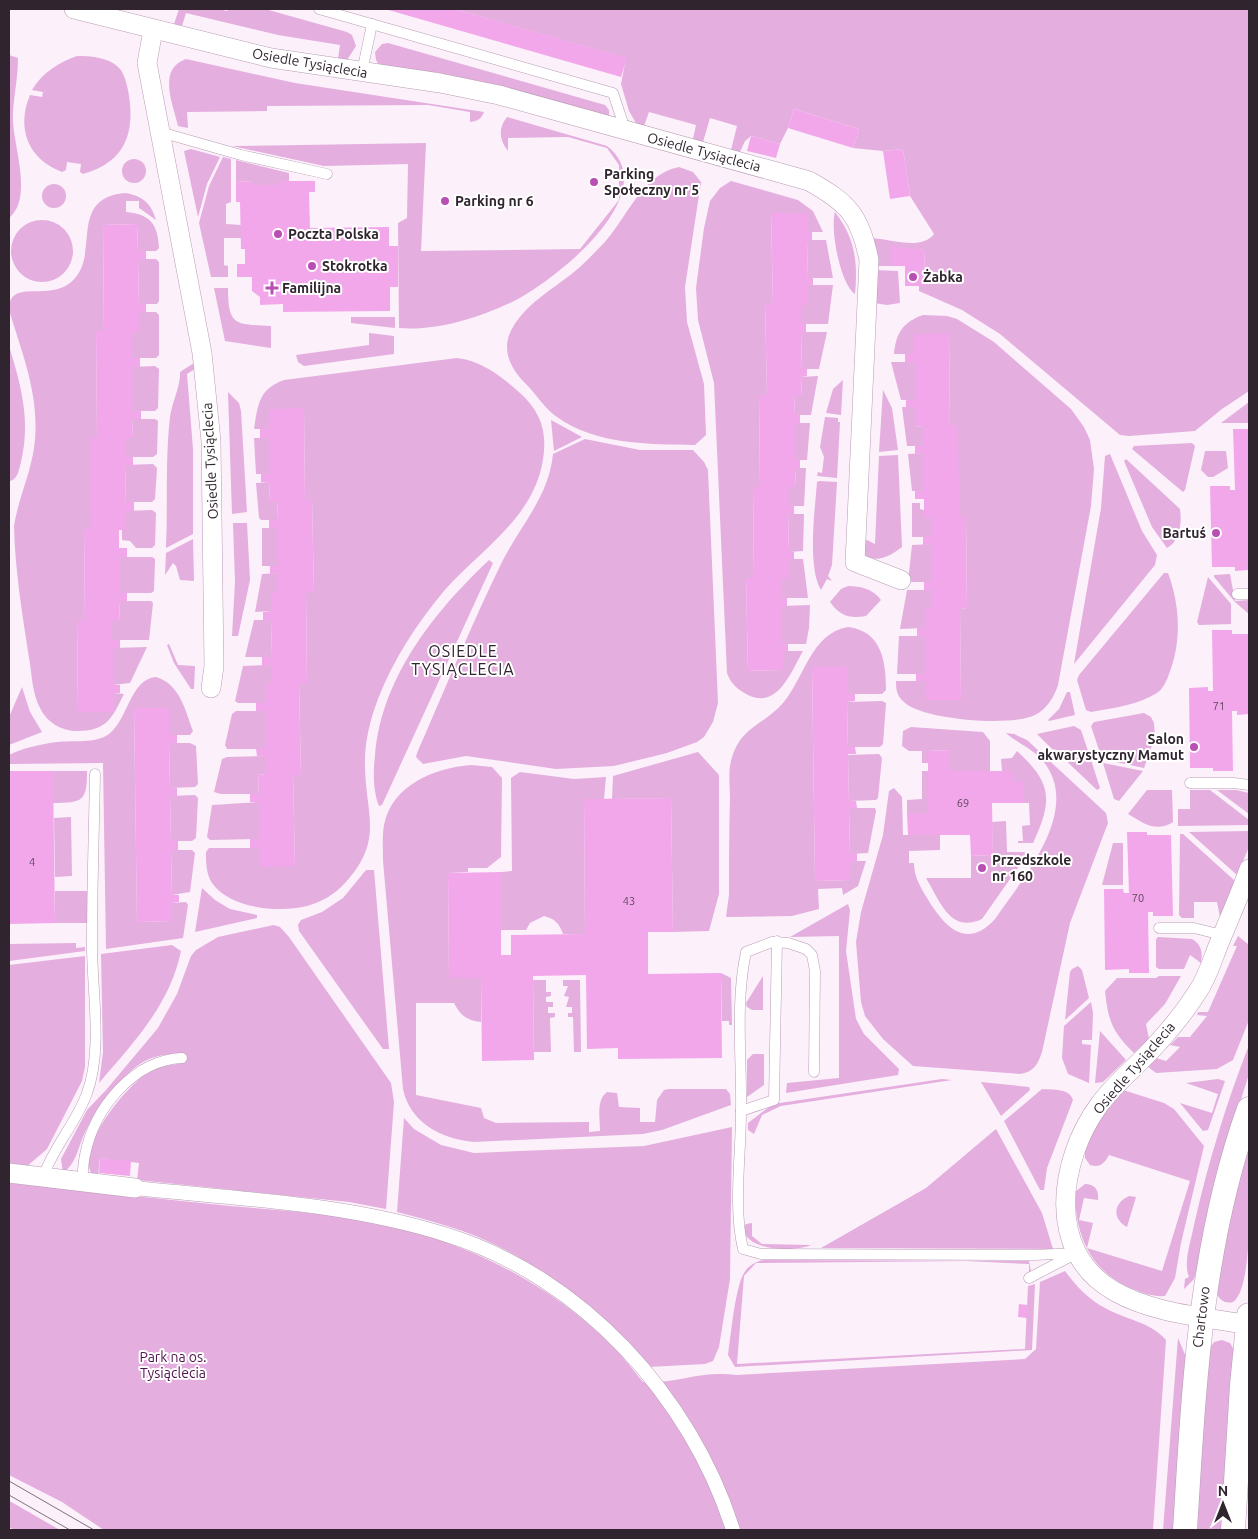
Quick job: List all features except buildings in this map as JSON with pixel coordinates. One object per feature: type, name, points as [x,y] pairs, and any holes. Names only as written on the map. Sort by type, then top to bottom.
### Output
[{"type":"street","name":"Osiedle Tysiąclecia","points":[[74,9],[271,58],[440,83],[500,95],[809,181],[833,194],[850,210],[864,233],[869,260],[855,562],[901,580]]},
{"type":"street","name":"Osiedle Tysiąclecia","points":[[153,30],[147,63],[160,132],[162,154],[202,353],[211,441],[214,526],[214,666],[211,688]]},
{"type":"street","name":"Osiedle Tysiąclecia","points":[[1249,869],[1198,991],[1155,1046],[1114,1086],[1086,1124],[1070,1164],[1065,1188],[1069,1232],[1077,1253],[1100,1281],[1114,1291],[1164,1309],[1249,1322]]},
{"type":"street","name":"Chartowo","points":[[1185,1530],[1200,1316],[1220,1212],[1249,1109]]},
{"type":"street","points":[[9,1173],[366,1214],[449,1236],[484,1249],[525,1270],[577,1305],[624,1347],[650,1377],[680,1418],[703,1459],[726,1508],[733,1530]]},
{"type":"street","points":[[1236,1522],[1249,1322]]},
{"type":"lane","points":[[319,9],[613,93],[622,120],[620,129]]},
{"type":"lane","points":[[362,72],[372,24]]},
{"type":"lane","points":[[160,132],[241,155],[327,174]]},
{"type":"lane","points":[[1237,594],[1249,594]]},
{"type":"lane","points":[[43,1177],[49,1160],[87,1094],[93,1069],[95,1044],[92,946],[96,774]]},
{"type":"lane","points":[[1190,783],[1234,782],[1249,785]]},
{"type":"lane","points":[[1158,928],[1194,928],[1222,935]]},
{"type":"lane","points":[[814,1072],[815,971],[812,955],[806,949],[778,941],[764,944],[746,952],[741,988],[741,1111],[738,1230],[743,1249],[760,1254],[1034,1255],[1077,1253]]},
{"type":"lane","points":[[741,1111],[774,1100],[778,941]]},
{"type":"lane","points":[[82,1182],[85,1154],[97,1120],[116,1093],[138,1073],[160,1061],[182,1058]]},
{"type":"lane","points":[[1029,1278],[1077,1253]]},
{"type":"green space","points":[[179,9],[218,9],[227,11],[228,9],[265,9],[347,32],[352,35],[356,46],[347,60],[338,59],[340,45],[278,35],[186,13],[182,26],[174,24]]},
{"type":"green space","points":[[454,9],[1249,9],[1249,391],[1222,409],[1195,431],[1120,435],[1000,334],[962,310],[919,291],[919,286],[924,286],[925,250],[891,247],[891,266],[875,266],[871,238],[914,243],[928,239],[934,234],[910,196],[903,149],[883,151],[853,148],[859,129],[794,109],[780,144],[751,136],[745,141],[740,152],[731,150],[737,126],[710,118],[703,142],[693,139],[696,125],[649,112],[644,126],[636,123],[629,111],[621,84],[626,58]]},
{"type":"green space","points":[[388,43],[605,105],[609,110],[609,116],[502,86],[439,73],[379,65],[375,52],[382,44]]},
{"type":"green space","points":[[9,55],[18,58],[13,125],[21,183],[17,209],[9,218]]},
{"type":"green space","points":[[77,56],[103,59],[119,68],[128,90],[130,105],[129,132],[125,143],[109,162],[98,169],[83,174],[80,172],[81,164],[67,162],[66,170],[62,172],[41,159],[33,151],[28,141],[24,119],[30,95],[42,97],[43,92],[32,90],[41,78],[64,61]]},
{"type":"green space","points":[[186,59],[295,83],[484,112],[479,119],[470,122],[470,112],[428,105],[267,106],[267,111],[187,112],[188,128],[178,126],[169,88],[169,79],[172,71],[177,64]]},
{"type":"green space","points":[[507,117],[607,146],[622,165],[623,188],[619,198],[619,165],[607,148],[568,137],[508,138],[508,151],[501,138],[502,125]]},
{"type":"green space","points":[[426,143],[421,251],[580,249],[617,202],[614,211],[597,234],[575,257],[530,292],[499,308],[457,322],[428,327],[399,328],[398,223],[407,218],[408,164],[324,166],[232,146]]},
{"type":"green space","points":[[191,149],[220,157],[207,184],[198,217],[184,151]]},
{"type":"green space","points":[[223,157],[231,159],[231,202],[226,204],[226,224],[241,225],[241,238],[224,238],[224,265],[228,266],[228,277],[211,277],[199,223],[209,186]]},
{"type":"green space","points":[[134,159],[143,162],[146,171],[143,180],[134,183],[125,180],[122,171],[125,162]]},
{"type":"green space","points":[[236,160],[289,173],[289,181],[280,181],[280,185],[252,185],[252,181],[236,182]]},
{"type":"green space","points":[[679,167],[693,172],[701,182],[685,287],[687,322],[704,384],[706,435],[695,445],[623,441],[589,433],[572,426],[553,414],[515,372],[507,350],[509,335],[525,311],[578,269],[604,243],[636,198],[655,178],[666,171]]},
{"type":"green space","points":[[731,181],[798,200],[813,211],[823,232],[807,232],[807,213],[771,213],[773,304],[765,305],[767,395],[759,396],[760,487],[753,487],[754,578],[746,579],[748,671],[783,670],[783,651],[803,651],[783,686],[776,693],[768,697],[759,698],[748,695],[738,689],[727,673],[714,383],[698,320],[696,288],[704,228],[710,201],[720,188]]},
{"type":"green space","points":[[54,184],[63,187],[66,196],[63,205],[54,208],[45,205],[42,196],[45,187]]},
{"type":"green space","points":[[125,193],[141,198],[152,209],[156,220],[139,208],[139,201],[126,201],[126,212],[141,215],[151,222],[157,233],[159,248],[156,251],[138,251],[137,224],[103,225],[104,331],[96,331],[97,437],[91,529],[84,530],[85,620],[77,621],[78,712],[113,712],[113,693],[124,694],[112,716],[102,726],[95,729],[71,731],[51,722],[43,713],[36,698],[32,681],[22,613],[14,526],[34,448],[35,412],[25,361],[9,310],[11,300],[16,294],[56,289],[67,285],[76,277],[82,266],[91,215],[97,204],[108,197]]},
{"type":"green space","points":[[835,212],[847,231],[854,251],[856,271],[855,294],[845,279],[838,256],[834,231]]},
{"type":"green space","points":[[42,220],[54,223],[64,229],[70,239],[73,251],[70,263],[64,273],[54,279],[42,282],[30,279],[20,273],[14,263],[11,251],[14,239],[20,229],[30,223]]},
{"type":"green space","points":[[807,240],[826,240],[833,278],[808,278]]},
{"type":"green space","points":[[138,259],[156,259],[159,262],[159,301],[157,304],[139,304]]},
{"type":"green space","points":[[875,270],[898,271],[900,303],[887,305],[874,303]]},
{"type":"green space","points":[[808,285],[833,285],[828,324],[801,324],[801,305],[808,304]]},
{"type":"green space","points":[[214,288],[228,288],[230,310],[232,317],[236,321],[250,325],[271,326],[271,348],[225,341]]},
{"type":"green space","points":[[139,312],[156,312],[159,315],[159,355],[156,358],[131,358],[131,332]]},
{"type":"green space","points":[[923,315],[947,316],[957,319],[994,342],[1071,409],[1084,427],[1090,440],[1094,469],[1091,506],[1058,685],[1052,698],[1043,709],[1035,715],[1024,719],[988,721],[947,717],[914,708],[904,702],[898,695],[896,681],[926,681],[926,700],[961,700],[960,609],[967,608],[966,517],[959,516],[950,425],[949,334],[914,334],[914,354],[894,354],[902,329],[910,321]]},
{"type":"green space","points":[[351,317],[395,317],[395,328],[351,323]]},
{"type":"green space","points":[[801,332],[827,332],[819,369],[802,369]]},
{"type":"green space","points":[[369,333],[394,336],[394,354],[304,366],[298,362],[296,355],[369,345]]},
{"type":"green space","points":[[9,346],[21,389],[25,418],[24,447],[19,471],[15,478],[10,481]]},
{"type":"green space","points":[[457,358],[475,362],[491,370],[532,405],[540,419],[544,434],[544,451],[540,474],[532,494],[507,529],[459,575],[424,616],[406,642],[384,684],[372,715],[368,732],[365,767],[370,827],[369,840],[365,854],[357,868],[337,891],[323,900],[307,906],[270,909],[243,904],[220,892],[212,883],[207,872],[206,852],[209,848],[259,848],[295,866],[293,775],[301,774],[299,683],[307,683],[306,592],[314,592],[312,500],[305,500],[304,409],[269,409],[269,429],[254,429],[261,398],[269,388],[284,380]]},
{"type":"green space","points":[[197,361],[198,367],[187,374],[193,449],[193,534],[166,548],[170,417],[180,372]]},
{"type":"green space","points":[[891,362],[915,362],[915,400],[901,400]]},
{"type":"green space","points":[[155,366],[159,369],[158,408],[155,411],[132,411],[132,367]]},
{"type":"green space","points":[[818,376],[811,415],[795,415],[794,396],[802,396],[801,377]]},
{"type":"green space","points":[[843,380],[841,415],[826,413],[833,389]]},
{"type":"green space","points":[[883,390],[892,408],[898,450],[879,452]]},
{"type":"green space","points":[[228,392],[239,403],[241,411],[247,512],[232,514]]},
{"type":"green space","points":[[1249,402],[1249,423],[1221,423]]},
{"type":"green space","points":[[902,407],[915,407],[915,427],[923,426],[923,446],[907,446]]},
{"type":"green space","points":[[825,417],[838,418],[838,422],[840,422],[837,478],[817,476],[818,472],[822,473],[824,457],[820,447]]},
{"type":"green space","points":[[132,419],[155,419],[158,421],[157,454],[153,457],[125,457],[125,438],[133,438]]},
{"type":"green space","points":[[551,420],[582,437],[554,451]]},
{"type":"green space","points":[[795,423],[810,423],[807,460],[795,460]]},
{"type":"green space","points":[[254,438],[269,438],[269,474],[256,474]]},
{"type":"green space","points":[[585,439],[640,450],[693,450],[704,462],[708,470],[718,703],[713,722],[704,737],[697,742],[667,753],[614,766],[556,769],[466,756],[423,764],[416,757],[417,753],[503,560],[540,497],[546,483],[553,454]]},
{"type":"green space","points":[[1192,443],[1195,446],[1183,492],[1132,449],[1134,446]]},
{"type":"green space","points":[[1205,451],[1226,451],[1228,468],[1213,477],[1208,477],[1201,470]]},
{"type":"green space","points":[[923,453],[923,491],[912,491],[908,454]]},
{"type":"green space","points":[[1110,454],[1142,531],[1157,555],[1155,565],[1074,664],[1101,508],[1105,456]]},
{"type":"green space","points":[[898,455],[902,547],[890,555],[881,558],[866,557],[861,537],[875,544],[879,456]]},
{"type":"green space","points":[[1126,459],[1180,509],[1179,531],[1175,541],[1167,548],[1152,527],[1124,461]]},
{"type":"green space","points":[[153,464],[157,468],[155,499],[152,502],[126,502],[125,465]]},
{"type":"green space","points":[[795,468],[806,468],[804,506],[788,506],[788,487],[796,487]]},
{"type":"green space","points":[[269,482],[270,501],[277,502],[278,520],[261,520],[259,518],[256,483]]},
{"type":"green space","points":[[817,482],[837,482],[832,565],[828,576],[832,581],[827,579],[821,590],[814,567],[813,553]]},
{"type":"green space","points":[[912,503],[920,503],[920,509],[924,510],[924,518],[932,518],[932,537],[912,537]]},
{"type":"green space","points":[[152,510],[156,513],[155,545],[152,548],[136,548],[130,541],[122,540],[122,530],[126,529],[126,511]]},
{"type":"green space","points":[[788,514],[804,514],[803,551],[789,552]]},
{"type":"green space","points":[[233,523],[247,523],[250,580],[238,636],[232,636],[235,582]]},
{"type":"green space","points":[[262,528],[278,528],[278,566],[262,566]]},
{"type":"green space","points":[[193,539],[194,581],[180,580],[176,566],[173,563],[165,575],[166,553]]},
{"type":"green space","points":[[932,544],[932,582],[908,582],[912,545]]},
{"type":"green space","points":[[119,557],[152,557],[155,559],[154,591],[151,593],[119,593]]},
{"type":"green space","points":[[789,559],[803,559],[808,598],[782,598],[782,579],[789,578]]},
{"type":"green space","points":[[489,560],[493,563],[382,805],[379,806],[374,775],[379,727],[399,673],[430,624]]},
{"type":"green space","points":[[278,573],[278,592],[271,592],[271,611],[255,612],[262,574]]},
{"type":"green space","points":[[1164,573],[1168,573],[1175,598],[1178,636],[1173,662],[1164,684],[1157,693],[1134,703],[1091,712],[1086,710],[1077,680],[1079,675]]},
{"type":"green space","points":[[1230,574],[1235,601],[1249,600],[1249,614],[1235,602],[1214,577],[1214,575]]},
{"type":"green space","points":[[1208,577],[1231,604],[1231,624],[1199,625],[1197,622]]},
{"type":"green space","points":[[848,586],[866,589],[874,593],[881,600],[866,616],[850,617],[838,611],[830,602],[841,589]]},
{"type":"green space","points":[[907,590],[932,590],[932,608],[925,608],[925,628],[900,629]]},
{"type":"green space","points":[[119,601],[151,601],[153,603],[149,640],[112,640],[112,621],[120,620]]},
{"type":"green space","points":[[810,605],[806,644],[782,644],[782,606]]},
{"type":"green space","points":[[254,620],[271,620],[272,657],[245,657]]},
{"type":"green space","points":[[848,627],[859,630],[875,641],[883,659],[886,690],[882,694],[847,694],[847,667],[812,667],[815,881],[850,880],[850,861],[866,861],[858,886],[843,895],[842,888],[818,889],[819,909],[792,916],[726,917],[729,895],[730,770],[735,749],[746,733],[783,703],[809,658],[825,638],[835,631]]},
{"type":"green space","points":[[899,636],[926,636],[926,674],[897,674]]},
{"type":"green space","points":[[169,644],[178,665],[195,666],[194,689],[191,689],[174,663],[167,645]]},
{"type":"green space","points":[[147,647],[130,683],[113,685],[113,648]]},
{"type":"green space","points":[[272,665],[272,683],[265,683],[265,703],[238,703],[235,701],[243,666]]},
{"type":"green space","points":[[156,677],[171,685],[176,692],[193,731],[190,735],[169,735],[169,708],[134,708],[137,922],[172,921],[172,903],[186,902],[188,905],[183,938],[106,949],[103,763],[9,764],[9,755],[26,748],[45,744],[91,740],[109,734],[121,719],[140,685],[147,679]]},
{"type":"green space","points":[[22,687],[30,712],[42,732],[9,745],[9,717]]},
{"type":"green space","points":[[1067,692],[1070,692],[1075,715],[1049,721],[1059,709]]},
{"type":"green space","points":[[882,701],[886,703],[883,744],[880,747],[848,747],[847,702]]},
{"type":"green space","points":[[236,711],[265,711],[265,749],[227,749],[225,745],[232,714]]},
{"type":"green space","points":[[1144,713],[1151,717],[1154,723],[1155,737],[1144,768],[1102,759],[1091,726],[1094,722]]},
{"type":"green space","points":[[1074,726],[1081,730],[1090,757],[1052,749],[1037,734]]},
{"type":"green space","points":[[911,727],[983,732],[990,741],[990,771],[950,771],[949,750],[928,751],[928,763],[922,763],[922,751],[909,751],[902,746],[903,731]]},
{"type":"green space","points":[[1006,733],[1014,734],[1027,740],[1106,813],[1108,823],[1070,923],[1042,1052],[1035,1067],[1020,1074],[913,1066],[883,1039],[865,1016],[861,1002],[856,942],[861,912],[883,835],[889,791],[894,788],[902,797],[903,835],[940,835],[940,850],[909,851],[909,863],[914,863],[915,873],[924,894],[948,925],[956,931],[965,934],[975,933],[995,919],[1020,884],[1033,864],[1053,822],[1056,801],[1054,780],[1043,761]]},
{"type":"green space","points":[[169,743],[190,743],[196,746],[198,784],[195,787],[170,788]]},
{"type":"green space","points":[[1017,751],[1037,773],[1046,793],[1044,815],[1033,843],[1018,843],[1018,841],[1023,841],[1022,826],[1030,825],[1029,803],[1023,803],[1023,781],[1013,781],[1012,771],[1002,771],[1001,759],[1012,758]]},
{"type":"green space","points":[[698,752],[719,775],[719,894],[709,931],[673,932],[671,798],[612,799],[613,776]]},
{"type":"green space","points":[[879,754],[882,758],[878,798],[876,800],[849,801],[848,755]]},
{"type":"green space","points":[[1060,755],[1091,760],[1100,788],[1097,790]]},
{"type":"green space","points":[[266,756],[266,774],[258,775],[259,794],[221,794],[214,792],[222,759],[227,757]]},
{"type":"green space","points":[[1103,763],[1143,771],[1119,801],[1114,799]]},
{"type":"green space","points":[[471,765],[492,767],[502,778],[501,857],[487,868],[468,868],[468,872],[448,873],[449,978],[481,978],[481,1022],[464,1017],[454,1003],[416,1003],[416,1095],[481,1108],[484,1118],[496,1123],[589,1122],[589,1132],[600,1131],[600,1104],[607,1092],[617,1093],[619,1107],[640,1108],[640,1122],[655,1122],[657,1100],[664,1090],[669,1089],[726,1089],[730,1094],[731,1105],[662,1130],[643,1134],[474,1142],[439,1133],[420,1120],[413,1111],[403,1089],[383,861],[384,825],[396,799],[405,789],[429,775],[443,770]]},
{"type":"green space","points":[[53,771],[87,771],[86,789],[81,798],[77,801],[53,803]]},
{"type":"green space","points":[[922,771],[928,771],[928,813],[907,813],[907,800],[922,799]]},
{"type":"green space","points":[[520,772],[574,779],[606,777],[604,799],[584,799],[585,934],[563,934],[556,922],[544,916],[530,923],[526,930],[501,930],[501,872],[512,871],[511,778]]},
{"type":"green space","points":[[1147,790],[1172,790],[1173,822],[1161,827],[1155,827],[1128,814]]},
{"type":"green space","points":[[1190,790],[1210,790],[1249,820],[1249,825],[1178,826],[1178,809],[1190,809]]},
{"type":"green space","points":[[1217,790],[1236,790],[1249,793],[1249,814]]},
{"type":"green space","points":[[195,795],[198,798],[196,838],[192,841],[171,841],[170,796]]},
{"type":"green space","points":[[259,802],[259,839],[210,840],[207,837],[212,805]]},
{"type":"green space","points":[[849,808],[875,808],[868,853],[850,854]]},
{"type":"green space","points":[[71,817],[72,876],[55,877],[54,818]]},
{"type":"green space","points":[[1006,821],[1007,852],[1025,852],[1024,859],[982,919],[962,922],[954,919],[941,905],[926,878],[971,878],[971,856],[993,855],[992,822]]},
{"type":"green space","points":[[1249,831],[1249,847],[1237,875],[1189,832]]},
{"type":"green space","points":[[1180,834],[1183,834],[1235,881],[1220,917],[1217,902],[1194,902],[1194,918],[1182,918],[1179,915]]},
{"type":"green space","points":[[1113,843],[1123,843],[1123,885],[1102,885]]},
{"type":"green space","points":[[171,850],[192,850],[195,853],[190,892],[172,895]]},
{"type":"green space","points":[[366,870],[374,870],[389,1049],[383,1049],[299,931],[298,925],[301,920],[322,912],[343,898]]},
{"type":"green space","points":[[202,888],[215,900],[230,909],[257,915],[257,918],[195,932]]},
{"type":"green space","points":[[55,891],[89,891],[89,923],[55,923]]},
{"type":"green space","points":[[848,904],[850,910],[846,951],[856,1019],[864,1034],[899,1069],[898,1075],[786,1093],[787,1083],[839,1078],[839,936],[790,937]]},
{"type":"green space","points":[[274,925],[280,927],[289,937],[391,1083],[394,1102],[386,1209],[349,1202],[137,1180],[139,1163],[100,1158],[98,1176],[91,1173],[89,1161],[91,1147],[107,1116],[118,1101],[142,1077],[152,1070],[182,1063],[182,1053],[169,1054],[147,1060],[128,1073],[101,1104],[83,1137],[73,1161],[63,1173],[61,1159],[87,1110],[158,1028],[177,994],[191,956],[196,950],[218,937]]},
{"type":"green space","points":[[1238,936],[1249,945],[1249,1020],[1233,1060],[1217,1069],[1156,1073],[1147,1066],[1156,1058],[1166,1061],[1180,1047],[1170,1045],[1178,1037],[1190,1037],[1207,1016],[1197,1015],[1198,1012],[1208,1012],[1237,946],[1233,946]]},
{"type":"green space","points":[[1158,937],[1192,939],[1201,949],[1201,963],[1190,955],[1184,969],[1159,969],[1156,967],[1156,939]]},
{"type":"green space","points":[[76,943],[76,948],[85,947],[85,951],[9,961],[9,944]]},
{"type":"green space","points":[[172,945],[181,951],[176,971],[168,989],[149,1022],[99,1083],[103,1052],[101,954]]},
{"type":"green space","points":[[85,956],[85,1067],[82,1081],[47,1149],[25,1168],[9,1166],[9,965]]},
{"type":"green space","points":[[1078,966],[1082,970],[1089,998],[1065,1020],[1070,972]]},
{"type":"green space","points":[[721,973],[731,978],[732,1025],[729,1025],[729,1021],[722,1021]]},
{"type":"green space","points":[[763,976],[763,1010],[752,1010],[747,1007],[746,1003]]},
{"type":"green space","points":[[1159,976],[1181,976],[1165,1004],[1146,1024],[1149,1039],[1134,1053],[1121,1039],[1112,1025],[1105,991],[1117,978],[1156,978]]},
{"type":"green space","points":[[533,980],[546,980],[546,992],[551,992],[551,996],[546,997],[546,1002],[553,1002],[553,1007],[548,1007],[548,1013],[555,1013],[555,1017],[550,1018],[551,1052],[534,1052]]},
{"type":"green space","points":[[563,980],[580,980],[581,1052],[574,1052],[573,1017],[568,1017],[568,1013],[572,1013],[572,1007],[566,1007],[569,997],[564,996],[568,986],[563,986]]},
{"type":"green space","points":[[1091,1002],[1093,1013],[1092,1040],[1082,1040],[1082,1044],[1091,1045],[1089,1083],[1068,1074],[1062,1058],[1064,1026]]},
{"type":"green space","points":[[1100,1031],[1126,1060],[1103,1082],[1095,1083]]},
{"type":"green space","points":[[1249,1045],[1249,1074],[1214,1185],[1194,1279],[1184,1289],[1185,1279],[1189,1277],[1187,1271],[1188,1252],[1205,1179],[1225,1112]]},
{"type":"green space","points":[[753,1054],[764,1054],[764,1085],[747,1097],[747,1060]]},
{"type":"green space","points":[[942,1079],[952,1080],[781,1106],[762,1115],[754,1134],[748,1130],[748,1123],[773,1104]]},
{"type":"green space","points":[[1218,1079],[1225,1081],[1208,1130],[1203,1131],[1180,1103],[1212,1113],[1218,1094],[1186,1083]]},
{"type":"green space","points":[[981,1082],[1029,1087],[1030,1090],[1001,1116]]},
{"type":"green space","points":[[1042,1089],[1068,1093],[1073,1100],[1047,1168],[1044,1190],[1040,1190],[1004,1121]]},
{"type":"green space","points":[[1123,1090],[1164,1103],[1174,1109],[1204,1146],[1181,1243],[1175,1278],[1165,1296],[1142,1292],[1128,1287],[1115,1279],[1103,1270],[1087,1248],[1162,1271],[1190,1181],[1109,1155],[1099,1166],[1090,1165],[1085,1158],[1088,1140]]},
{"type":"green space","points":[[404,1118],[414,1129],[441,1145],[474,1153],[644,1146],[732,1127],[730,1279],[719,1347],[713,1361],[705,1364],[649,1367],[614,1329],[595,1312],[555,1280],[533,1266],[476,1236],[397,1212]]},
{"type":"green space","points":[[996,1129],[1042,1213],[1053,1249],[821,1248],[926,1188]]},
{"type":"green space","points":[[1249,1142],[1250,1201],[1248,1253],[1245,1275],[1240,1292],[1233,1302],[1224,1302],[1216,1291],[1229,1220]]},
{"type":"green space","name":"Park na os. Tysiąclecia","points":[[9,1183],[334,1216],[403,1229],[436,1239],[499,1265],[530,1282],[558,1301],[586,1322],[611,1345],[643,1382],[667,1381],[711,1374],[736,1375],[1025,1359],[1036,1349],[1040,1282],[1065,1271],[1093,1301],[1112,1312],[1153,1329],[1166,1340],[1153,1530],[104,1530],[62,1502],[9,1475]]},
{"type":"green space","points":[[1085,1184],[1094,1186],[1098,1193],[1098,1200],[1084,1198],[1079,1220],[1093,1223],[1087,1248],[1078,1222],[1075,1192]]},
{"type":"green space","points":[[1129,1196],[1136,1197],[1127,1227],[1119,1220],[1116,1211],[1120,1203]]},
{"type":"green space","points":[[752,1223],[752,1236],[762,1244],[811,1245],[788,1249],[764,1246],[746,1236],[743,1228],[746,1224]]},
{"type":"green space","points":[[763,1260],[1029,1261],[1031,1272],[1029,1273],[1029,1264],[966,1261],[756,1263],[744,1276],[737,1364],[1025,1349],[1028,1286],[1035,1284],[1032,1350],[735,1367],[728,1355],[738,1289],[746,1271],[752,1265],[757,1262]]},
{"type":"green space","points":[[1178,1338],[1186,1357],[1173,1530],[1163,1530]]},
{"type":"green space","points":[[1222,1340],[1230,1343],[1234,1350],[1221,1530],[1196,1530],[1209,1349],[1214,1342]]},
{"type":"green space","points":[[9,1501],[60,1530],[14,1530],[9,1527]]},
{"type":"tram line","points":[[9,1481],[94,1530]]},
{"type":"tram line","points":[[9,1495],[70,1530]]},
{"type":"place","name":"Parking Społeczny nr 5","points":[[594,182]]},
{"type":"place","name":"Parking nr 6","points":[[445,201]]},
{"type":"place","name":"Poczta Polska","points":[[278,234]]},
{"type":"place","name":"Stokrotka","points":[[312,266]]},
{"type":"place","name":"Żabka","points":[[913,277]]},
{"type":"place","name":"Familijna","points":[[272,288]]},
{"type":"place","name":"Bartuś","points":[[1216,533]]},
{"type":"place","name":"Salon akwarystyczny Mamut","points":[[1194,747]]},
{"type":"place","name":"Przedszkole nr 160","points":[[982,868]]},
{"type":"district","name":"OSIEDLE TYSIĄCLECIA","points":[[463,660]]}]
